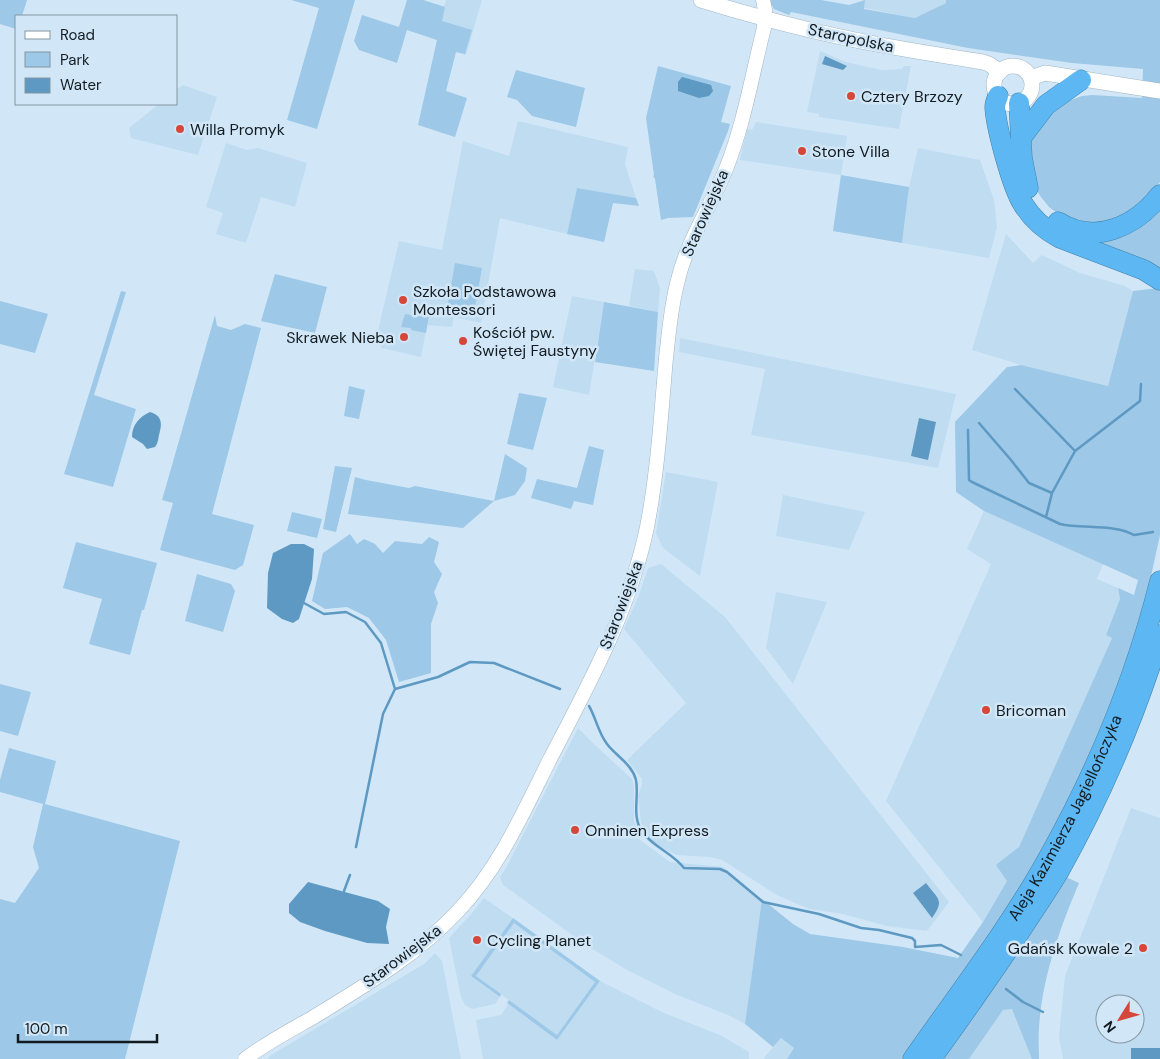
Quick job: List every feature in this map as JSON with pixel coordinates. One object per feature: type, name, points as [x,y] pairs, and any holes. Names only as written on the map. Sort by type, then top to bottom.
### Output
[{"type":"highway","points":[[1021,138],[1046,105],[1081,80]]},
{"type":"highway","points":[[998,96],[995,105],[997,118],[1013,179],[1023,204],[1032,216],[1051,233],[1060,238],[1144,270],[1160,280]]},
{"type":"highway","points":[[1019,103],[1022,158],[1027,186],[1039,206],[1050,217],[1076,230],[1092,233],[1115,229],[1136,219],[1151,207],[1160,195]]},
{"type":"highway","name":"Aleja Kazimierza Jagiellończyka","points":[[913,1059],[1026,896],[1050,856],[1076,806],[1113,724],[1143,643],[1160,581]]},
{"type":"highway","name":"Aleja Kazimierza Jagiellończyka","points":[[931,1059],[1001,961],[1062,865],[1087,818],[1129,726],[1160,635]]},
{"type":"main road","name":"Staropolska","points":[[701,0],[764,19],[871,44],[983,62],[994,66],[1000,72]]},
{"type":"main road","points":[[1017,67],[1028,73],[1031,78],[1032,84],[1029,96],[1019,103],[1007,103],[998,96],[995,83],[1000,72],[1005,68],[1017,67]]},
{"type":"main road","points":[[1031,78],[1045,73],[1154,90]]},
{"type":"street","name":"Starowiejska","points":[[245,1059],[400,962],[436,933],[461,909],[483,882],[505,847],[578,704],[623,608],[637,568],[648,522],[668,343],[677,283],[683,263],[725,169],[735,141],[764,28],[763,0]]},
{"type":"shaded area","points":[[407,0],[423,0],[444,7],[446,0],[482,0],[466,55],[436,46],[437,40],[399,27]]},
{"type":"shaded area","points":[[865,0],[946,0],[946,3],[915,18],[864,8]]},
{"type":"shaded area","points":[[820,51],[846,62],[881,70],[902,69],[904,66],[911,66],[899,129],[819,117],[819,114],[807,112]]},
{"type":"shaded area","points":[[183,85],[217,97],[198,155],[131,138],[129,128],[158,105],[178,105],[178,89]]},
{"type":"shaded area","points":[[518,121],[628,147],[625,164],[636,198],[577,188],[567,234],[500,218],[481,323],[454,317],[452,327],[427,325],[421,357],[382,348],[376,339],[399,241],[442,250],[463,141],[509,156]]},
{"type":"shaded area","points":[[756,122],[847,136],[841,175],[740,160],[747,129],[752,130]]},
{"type":"shaded area","points":[[226,143],[247,150],[258,148],[307,163],[295,207],[261,197],[246,243],[216,234],[223,213],[206,207]]},
{"type":"shaded area","points":[[918,148],[980,160],[994,200],[997,227],[989,258],[902,243],[909,187]]},
{"type":"shaded area","points":[[1006,234],[1033,263],[1042,255],[1080,273],[1125,286],[1133,291],[1108,386],[1021,365],[972,350]]},
{"type":"shaded area","points":[[635,269],[654,271],[660,288],[658,312],[629,306]]},
{"type":"shaded area","points":[[572,296],[604,302],[589,395],[553,387]]},
{"type":"shaded area","points":[[680,338],[956,394],[938,468],[751,435],[765,369],[679,352]]},
{"type":"shaded area","points":[[666,472],[718,482],[700,576],[663,548],[656,533]]},
{"type":"shaded area","points":[[783,495],[865,512],[849,550],[776,536]]},
{"type":"shaded area","points":[[984,511],[1103,564],[1097,579],[1118,588],[1120,599],[1106,635],[1112,638],[1019,847],[1015,851],[1007,881],[983,922],[886,801],[991,564],[967,549]]},
{"type":"shaded area","points":[[661,564],[725,617],[949,902],[927,931],[887,926],[843,914],[809,909],[777,895],[722,860],[710,857],[676,855],[647,836],[641,823],[638,795],[642,779],[627,760],[686,703],[624,629],[639,595],[648,568]]},
{"type":"shaded area","points":[[776,592],[827,602],[793,684],[766,648]]},
{"type":"shaded area","points":[[578,728],[632,779],[634,786],[634,820],[640,840],[670,862],[723,867],[762,899],[745,1024],[728,1015],[675,994],[627,970],[586,945],[503,885],[500,877]]},
{"type":"shaded area","points":[[1131,808],[1160,818],[1160,1059],[1063,1059],[1059,1037],[1065,976]]},
{"type":"shaded area","points":[[484,898],[513,918],[471,976],[500,997],[495,1004],[472,1009],[465,1005],[461,997],[449,938]]},
{"type":"shaded area","points":[[514,923],[595,982],[557,1035],[476,976]]},
{"type":"shaded area","points":[[435,953],[442,961],[461,1059],[267,1059],[424,964]]},
{"type":"shaded area","points":[[600,981],[664,1013],[720,1035],[749,1052],[749,1059],[483,1059],[476,1020],[501,1015],[508,1004],[557,1040]]},
{"type":"shaded area","points":[[1013,1009],[1032,1059],[969,1059],[1003,1010]]},
{"type":"shaded area","points":[[781,1038],[794,1048],[787,1059],[763,1059]]},
{"type":"green space","points":[[0,0],[27,0],[22,15],[15,15],[15,29],[0,24]]},
{"type":"green space","points":[[291,0],[355,0],[317,129],[287,120],[319,8]]},
{"type":"green space","points":[[407,0],[423,0],[445,7],[442,21],[472,30],[465,54],[456,52],[446,91],[467,98],[455,137],[418,125],[437,40],[407,30],[397,63],[359,50],[354,41],[362,15],[399,27]]},
{"type":"green space","points":[[769,0],[821,0],[849,5],[865,0],[864,9],[915,18],[946,3],[946,0],[1160,0],[1160,182],[1144,204],[1101,225],[1061,216],[1049,207],[1033,185],[1031,138],[1038,125],[1060,106],[1082,96],[1142,98],[1143,69],[1072,63],[968,48],[791,12],[789,15],[774,9]]},
{"type":"green space","points":[[658,66],[731,86],[721,122],[730,124],[728,131],[693,217],[661,220],[653,176],[646,118]]},
{"type":"green space","points":[[516,70],[585,88],[576,127],[532,116],[517,100],[507,97]]},
{"type":"green space","points":[[841,175],[909,187],[902,243],[833,231]]},
{"type":"green space","points":[[577,188],[636,198],[639,206],[613,203],[604,242],[567,234]]},
{"type":"green space","points":[[1160,206],[1160,274],[1091,240]]},
{"type":"green space","points":[[455,263],[482,268],[474,313],[447,308]]},
{"type":"green space","points":[[275,274],[327,287],[315,333],[261,321]]},
{"type":"green space","points":[[1158,288],[1160,290],[1160,535],[1146,599],[1114,705],[1071,803],[1015,898],[902,1059],[787,1059],[794,1048],[781,1038],[773,1047],[745,1024],[762,899],[793,924],[810,934],[903,947],[958,958],[983,922],[1007,881],[996,865],[1019,847],[1112,638],[1106,635],[1120,599],[1118,588],[1134,595],[1138,580],[984,511],[956,492],[955,422],[1007,367],[1021,365],[1108,386],[1133,291]]},
{"type":"green space","points":[[121,291],[126,292],[94,395],[136,409],[113,487],[64,474]]},
{"type":"green space","points":[[0,301],[48,314],[35,353],[0,344]]},
{"type":"green space","points":[[604,302],[658,312],[654,371],[595,362]]},
{"type":"green space","points":[[430,309],[426,333],[401,327],[405,314],[415,316]]},
{"type":"green space","points":[[215,315],[217,326],[231,330],[245,324],[261,328],[212,514],[254,525],[243,565],[235,570],[160,550],[173,503],[162,500]]},
{"type":"green space","points":[[349,386],[365,390],[359,419],[344,416]]},
{"type":"green space","points":[[519,393],[547,398],[533,450],[507,444]]},
{"type":"green space","points":[[589,446],[604,450],[593,505],[574,501],[571,509],[531,498],[537,479],[577,488]]},
{"type":"green space","points":[[505,454],[527,468],[525,481],[515,495],[494,501]]},
{"type":"green space","points":[[335,466],[352,468],[336,532],[323,529]]},
{"type":"green space","points":[[355,477],[409,488],[415,486],[494,501],[463,528],[348,514]]},
{"type":"green space","points":[[292,512],[322,519],[317,538],[287,531]]},
{"type":"green space","points":[[350,534],[357,544],[364,539],[375,544],[383,553],[395,541],[422,544],[429,537],[439,542],[434,562],[442,574],[434,592],[438,603],[431,624],[431,673],[399,682],[386,640],[369,618],[347,607],[325,609],[312,601],[323,553]]},
{"type":"green space","points":[[76,542],[157,563],[130,655],[89,644],[102,599],[63,588]]},
{"type":"green space","points":[[197,574],[231,584],[235,591],[223,632],[185,621]]},
{"type":"green space","points":[[0,684],[31,692],[18,736],[0,731]]},
{"type":"green space","points":[[9,748],[56,761],[45,804],[180,841],[125,1059],[0,1059],[0,899],[15,903],[39,868],[33,847],[43,804],[0,792],[0,780]]},
{"type":"green space","points":[[1066,877],[1079,883],[1059,935],[1048,972],[1041,1009],[1039,1059],[1032,1059],[1012,1009],[1003,1010],[969,1059],[943,1059],[1009,966]]},
{"type":"green space","points":[[513,918],[600,981],[557,1040],[507,1003],[509,1000],[557,1035],[595,982],[514,923],[476,976],[501,994],[500,997],[471,976]]},
{"type":"water","points":[[825,56],[847,66],[843,70],[822,64]]},
{"type":"water","points":[[682,77],[711,85],[713,91],[709,96],[699,98],[678,91],[678,82]]},
{"type":"water","points":[[150,412],[159,418],[161,427],[156,446],[147,449],[132,437],[132,433],[137,422]]},
{"type":"water","points":[[919,418],[936,422],[928,460],[911,456]]},
{"type":"water","points":[[291,544],[304,544],[314,549],[312,579],[299,619],[293,623],[282,619],[267,608],[268,573],[273,553]]},
{"type":"water","points":[[308,882],[378,901],[390,909],[386,927],[389,944],[367,943],[300,922],[289,913],[289,904]]},
{"type":"water","points":[[926,883],[937,896],[939,903],[932,918],[913,893]]},
{"type":"water","points":[[1131,1048],[1160,1048],[1160,1059],[1131,1059]]},
{"type":"waterway","points":[[1046,517],[1052,493],[1075,451],[1140,401],[1141,384]]},
{"type":"waterway","points":[[1015,389],[1075,451]]},
{"type":"waterway","points":[[979,423],[1029,483],[1052,493]]},
{"type":"waterway","points":[[968,430],[969,480],[972,482],[1060,524],[1118,529],[1134,535],[1153,532]]},
{"type":"waterway","points":[[304,603],[324,614],[346,612],[365,622],[381,643],[395,689],[383,714],[356,847]]},
{"type":"waterway","points":[[395,689],[438,677],[470,662],[494,663],[560,689]]},
{"type":"waterway","points":[[589,706],[604,739],[634,774],[637,786],[636,812],[641,830],[651,841],[684,868],[720,869],[727,872],[763,902],[819,914],[861,928],[879,930],[912,938],[915,941],[915,947],[941,945],[961,955]]},
{"type":"waterway","points":[[344,891],[350,875]]},
{"type":"waterway","points":[[1006,989],[1023,1002],[1043,1012]]},
{"type":"place","name":"Cztery Brzozy","points":[[851,96]]},
{"type":"place","name":"Willa Promyk","points":[[180,129]]},
{"type":"place","name":"Stone Villa","points":[[802,151]]},
{"type":"place","name":"Szkoła Podstawowa Montessori","points":[[403,300]]},
{"type":"place","name":"Skrawek Nieba","points":[[404,337]]},
{"type":"place","name":"Kościół pw. Świętej Faustyny","points":[[463,341]]},
{"type":"place","name":"Bricoman","points":[[986,710]]},
{"type":"place","name":"Onninen Express","points":[[575,830]]},
{"type":"place","name":"Cycling Planet","points":[[477,940]]},
{"type":"place","name":"Gdańsk Kowale 2","points":[[1143,948]]}]
